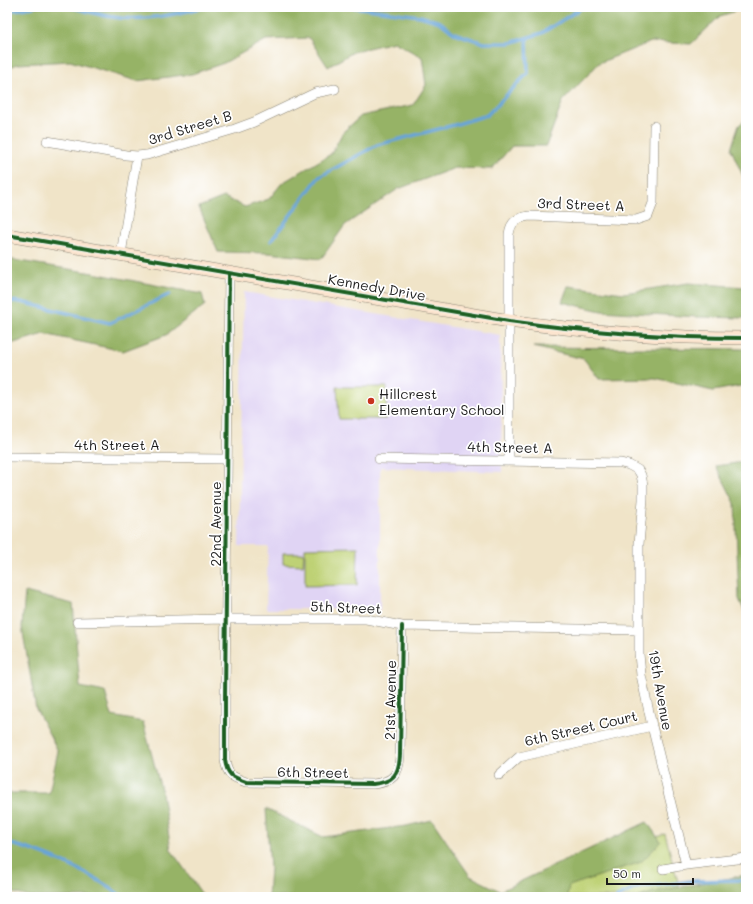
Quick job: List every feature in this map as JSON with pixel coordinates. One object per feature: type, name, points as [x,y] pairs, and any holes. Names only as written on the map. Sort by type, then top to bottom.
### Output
[{"type":"street","name":"3rd Street B","points":[[47,141],[103,152],[137,156],[222,133],[254,122],[315,93],[335,89]]},
{"type":"street","name":"3rd Street A","points":[[509,321],[509,234],[510,227],[514,221],[529,216],[636,220],[648,216],[653,203],[654,126]]},
{"type":"street","points":[[121,254],[137,156]]},
{"type":"street","name":"Kennedy Drive","points":[[7,235],[229,274],[564,329],[669,336],[746,338]]},
{"type":"street","name":"22nd Avenue","points":[[229,274],[225,760],[226,768],[229,773]]},
{"type":"street","points":[[509,321],[509,461]]},
{"type":"street","name":"4th Street A","points":[[7,457],[227,459]]},
{"type":"street","name":"4th Street A","points":[[380,460],[621,463],[638,470]]},
{"type":"street","name":"19th Avenue","points":[[638,470],[641,475],[644,500],[639,544],[638,630],[641,675],[686,864]]},
{"type":"street","name":"5th Street","points":[[77,622],[226,619],[366,619],[402,626],[638,630]]},
{"type":"street","name":"21st Avenue","points":[[396,774],[400,765],[402,626]]},
{"type":"street","name":"6th Street Court","points":[[499,775],[519,757],[652,726]]},
{"type":"street","name":"6th Street","points":[[229,773],[233,778],[246,782],[373,784],[384,783],[396,774]]},
{"type":"street","points":[[663,869],[686,864],[746,858]]},
{"type":"shaded area","name":"Hillcrest Elementary School","points":[[244,292],[500,335],[502,472],[380,467],[380,610],[369,607],[358,609],[266,609],[268,546],[239,546]]},
{"type":"green space","points":[[7,7],[746,8],[720,16],[691,44],[651,42],[599,63],[563,101],[546,146],[512,146],[492,169],[455,168],[398,189],[345,225],[321,259],[269,253],[218,252],[199,207],[224,197],[245,207],[269,199],[282,183],[331,154],[343,132],[361,116],[413,105],[426,85],[422,57],[394,42],[355,51],[328,67],[309,38],[266,40],[224,63],[192,74],[137,81],[70,61],[18,64],[7,68]]},
{"type":"green space","points":[[746,119],[746,183],[731,149],[739,125]]},
{"type":"green space","points":[[7,259],[93,273],[202,294],[205,305],[166,335],[123,351],[44,334],[7,345]]},
{"type":"green space","points":[[688,283],[746,287],[746,318],[698,317],[601,311],[562,302],[568,286],[624,293]]},
{"type":"green space","points":[[533,347],[746,349],[746,385],[713,391],[655,378],[599,379],[584,359]]},
{"type":"green space","points":[[337,387],[387,387],[386,419],[339,419]]},
{"type":"green space","points":[[746,460],[746,615],[739,599],[735,503],[716,466],[743,462]]},
{"type":"green space","points":[[358,547],[357,585],[305,586],[305,548]]},
{"type":"green space","points":[[283,553],[304,553],[303,565],[283,564]]},
{"type":"green space","points":[[25,592],[73,604],[80,687],[105,692],[112,716],[143,722],[162,793],[171,850],[204,897],[29,897],[7,891],[7,793],[49,793],[58,751],[36,709],[22,627]]},
{"type":"green space","points":[[266,809],[323,837],[406,826],[432,820],[470,876],[500,891],[647,822],[661,842],[641,862],[569,886],[567,897],[268,897],[270,868]]},
{"type":"green space","points":[[665,834],[680,889],[658,897],[411,897],[504,894]]},
{"type":"green space","points":[[746,875],[746,897],[639,897],[653,892]]},
{"type":"waterway","points":[[7,11],[33,7]]},
{"type":"waterway","points":[[70,7],[107,16],[136,19],[171,15],[205,7]]},
{"type":"waterway","points":[[352,7],[420,16],[440,22],[454,33],[484,43],[510,43],[542,33],[583,7]]},
{"type":"waterway","points":[[271,241],[319,177],[377,145],[487,115],[528,73],[527,38]]},
{"type":"waterway","points":[[7,301],[21,302],[110,323],[170,294]]},
{"type":"waterway","points":[[7,843],[68,864],[98,880],[122,897]]},
{"type":"waterway","points":[[617,897],[637,888],[691,881],[746,880]]},
{"type":"cycle path","points":[[7,235],[509,321],[627,334],[746,338]]},
{"type":"cycle path","points":[[229,274],[225,760],[227,769],[231,775],[246,782],[373,784],[386,781],[394,776],[398,768],[400,755],[402,626]]},
{"type":"place","name":"Hillcrest Elementary School","points":[[371,401]]}]
